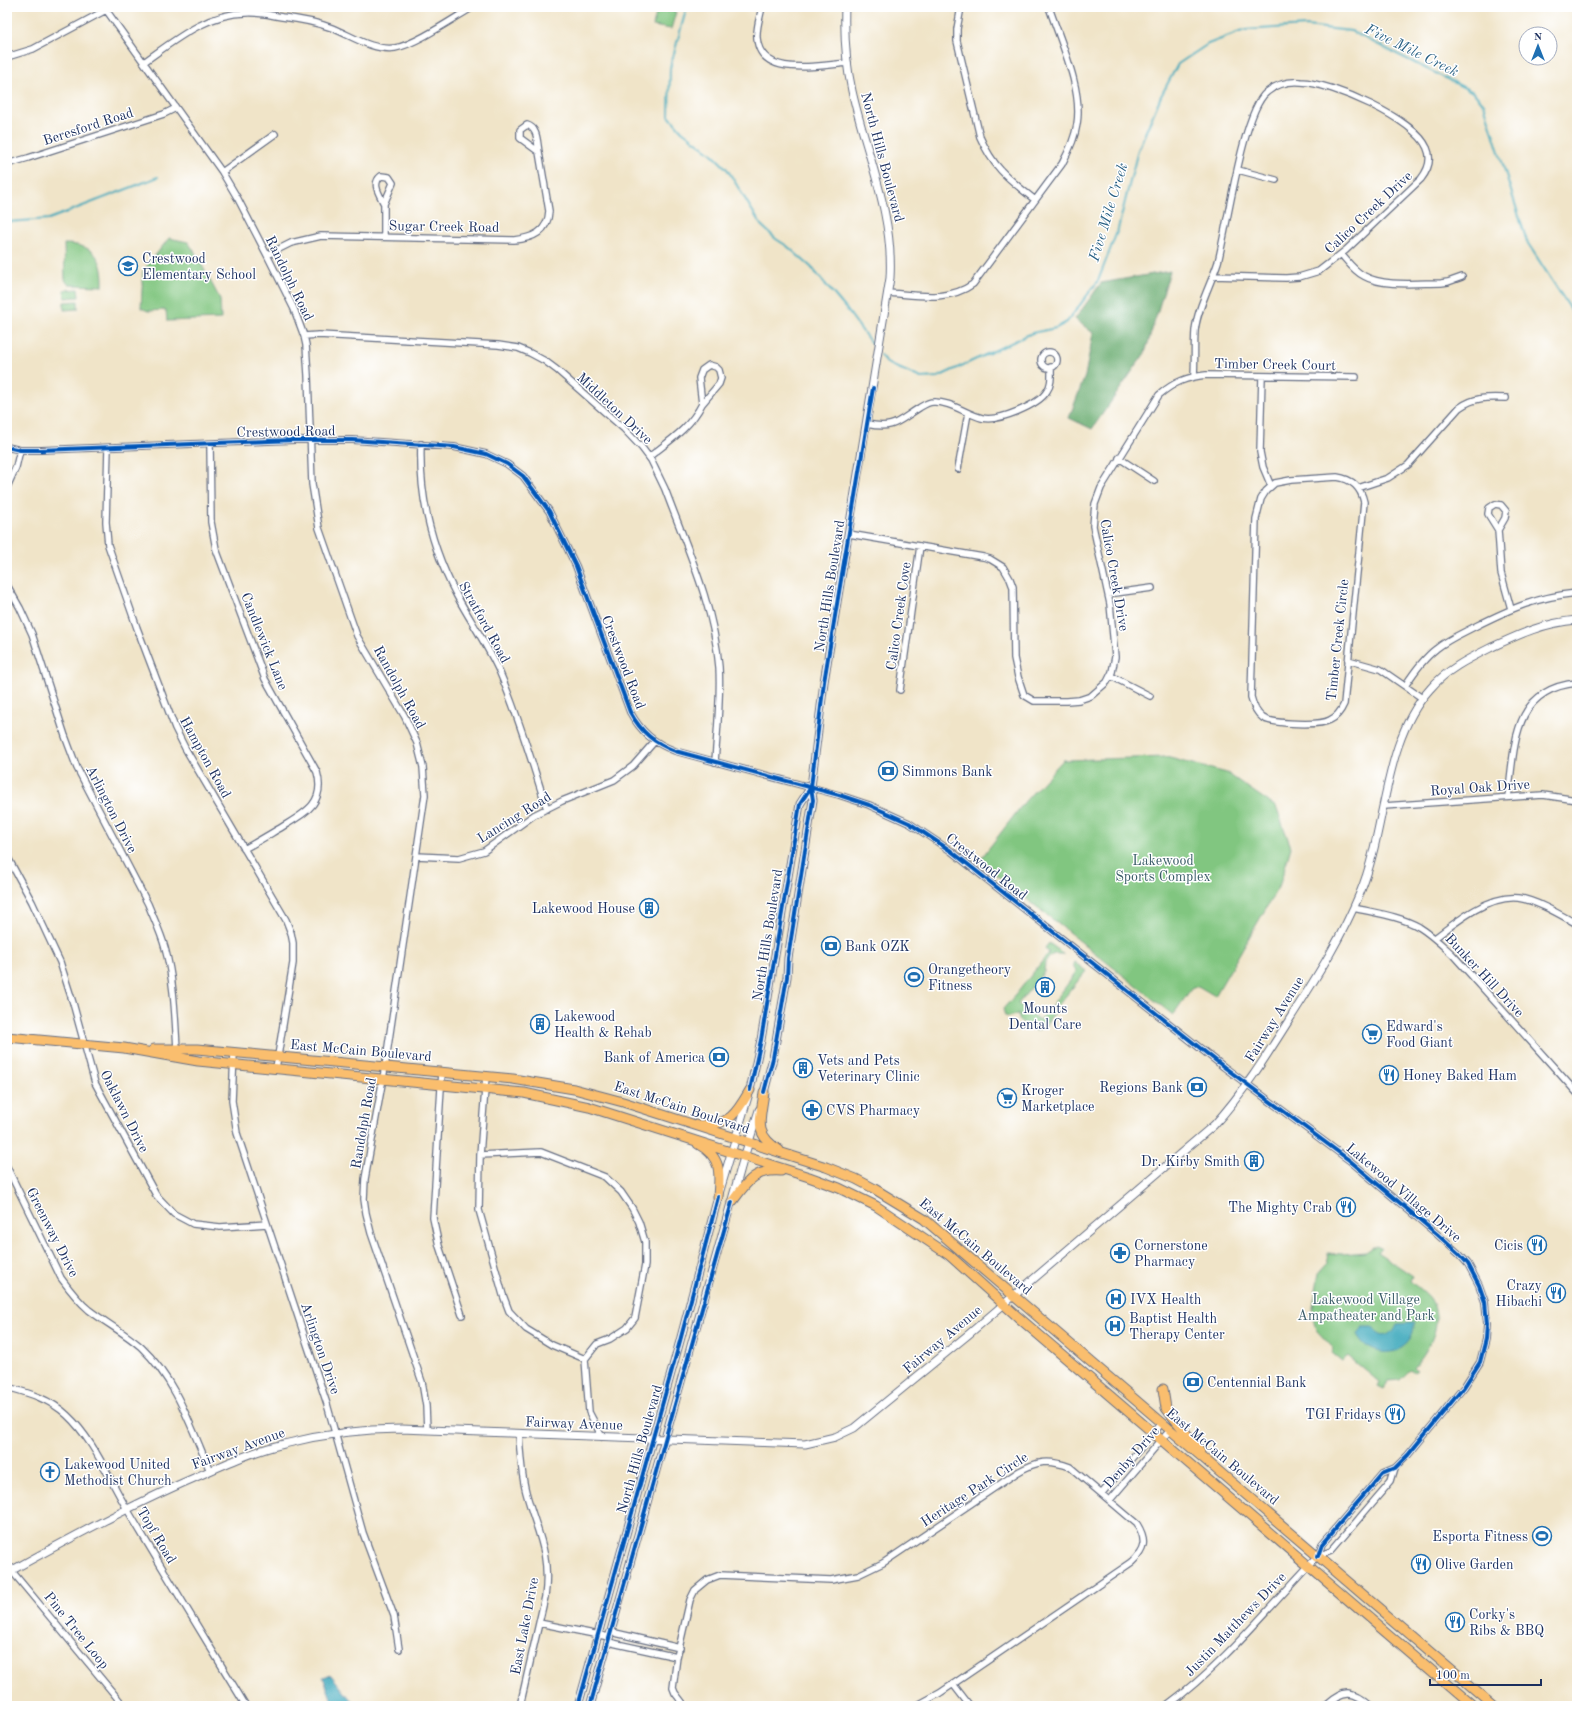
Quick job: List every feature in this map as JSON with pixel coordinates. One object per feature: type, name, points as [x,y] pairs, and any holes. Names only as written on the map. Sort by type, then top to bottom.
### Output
[{"type":"main road","name":"East McCain Boulevard","points":[[7,1037],[124,1048],[198,1061],[384,1078],[524,1093],[581,1104],[791,1171],[839,1188],[878,1207],[949,1255],[1153,1433],[1472,1706]]},
{"type":"main road","name":"East McCain Boulevard","points":[[124,1048],[177,1049],[278,1057],[486,1076],[574,1089],[623,1102],[697,1125],[792,1158],[826,1167],[856,1179],[924,1219],[1493,1706]]},
{"type":"main road","points":[[697,1125],[721,1123],[729,1119],[736,1114],[750,1090]]},
{"type":"main road","points":[[764,1092],[760,1122],[762,1134],[767,1141],[792,1158]]},
{"type":"main road","points":[[691,1140],[710,1153],[718,1163],[720,1177],[718,1197]]},
{"type":"main road","points":[[732,1202],[748,1180],[757,1175],[773,1170],[791,1171]]},
{"type":"main road","points":[[1163,1388],[1166,1408],[1189,1435],[1207,1462]]},
{"type":"street","points":[[762,7],[757,38],[762,53],[772,62],[782,66],[795,67],[848,64]]},
{"type":"street","name":"North Hills Boulevard","points":[[578,1706],[606,1636],[665,1439],[773,1058],[787,977],[788,958],[813,800],[811,787],[824,682],[881,339],[891,260],[886,217],[855,106],[845,47],[845,7]]},
{"type":"street","points":[[961,7],[957,30],[957,41],[980,137],[986,152],[994,164],[1035,200]]},
{"type":"street","points":[[888,293],[942,296],[965,290],[974,284],[1062,164],[1070,149],[1076,132],[1078,117],[1076,90],[1049,7]]},
{"type":"street","points":[[7,57],[33,49],[105,8]]},
{"type":"street","name":"Randolph Road","points":[[105,8],[222,172],[238,199],[294,309],[306,344],[316,519],[357,636],[405,717],[421,753],[425,778],[425,795],[384,1078],[365,1179],[364,1200],[366,1213],[422,1382],[426,1406],[427,1430]]},
{"type":"street","points":[[144,62],[195,28],[220,17],[233,14],[264,14],[310,21],[368,44],[384,48],[406,45],[470,8]]},
{"type":"street","name":"Calico Creek Drive","points":[[1111,676],[1115,657],[1108,594],[1095,540],[1093,516],[1098,494],[1159,395],[1180,380],[1194,376],[1196,325],[1198,313],[1213,276],[1238,170],[1257,104],[1266,92],[1283,84],[1303,82],[1328,88],[1371,104],[1386,112],[1420,137],[1427,148],[1429,160],[1426,173],[1341,254],[1319,270],[1299,277],[1286,278],[1213,276]]},
{"type":"street","name":"Beresford Road","points":[[7,164],[164,114],[176,108]]},
{"type":"street","name":"Sugar Creek Road","points":[[267,255],[291,243],[321,236],[514,240],[528,239],[534,236],[543,227],[549,217],[549,210],[539,152],[535,130],[530,126],[524,125],[520,130],[520,138],[539,152]]},
{"type":"street","points":[[222,172],[275,134]]},
{"type":"street","points":[[1238,170],[1276,180]]},
{"type":"street","points":[[384,204],[384,237]]},
{"type":"street","points":[[1341,254],[1354,269],[1363,275],[1379,281],[1441,283],[1462,277]]},
{"type":"street","name":"Middleton Drive","points":[[304,336],[319,335],[498,344],[518,348],[536,355],[557,370],[624,429],[649,457],[667,496],[702,590],[714,632],[720,679],[715,762]]},
{"type":"street","points":[[649,457],[685,429],[692,421],[702,404],[720,382],[720,373],[716,367],[705,367],[700,374],[699,378],[702,404]]},
{"type":"street","points":[[867,424],[884,426],[894,425],[923,406],[932,402],[944,404],[983,418],[993,419],[1004,416],[1042,398],[1050,387],[1051,367]]},
{"type":"street","name":"Timber Creek Court","points":[[1194,376],[1356,377]]},
{"type":"street","points":[[1262,376],[1260,452],[1263,467],[1271,486],[1285,480],[1337,477],[1349,480],[1358,488],[1388,478],[1408,466],[1459,408],[1466,403],[1480,398],[1506,398]]},
{"type":"street","points":[[958,469],[968,413]]},
{"type":"street","name":"Crestwood Road","points":[[7,447],[20,450],[41,450],[311,440],[352,440],[421,444],[471,449],[507,464],[531,485],[549,511],[576,566],[630,712],[640,729],[654,742],[675,751],[811,787],[876,808],[908,823],[930,836],[957,856],[1247,1084]]},
{"type":"street","name":"Candlewick Lane","points":[[210,444],[211,522],[216,549],[265,679],[319,780],[318,795],[309,810],[244,849]]},
{"type":"street","name":"Stratford Road","points":[[421,444],[421,468],[425,505],[438,555],[458,598],[500,673],[547,808]]},
{"type":"street","name":"Hampton Road","points":[[108,448],[106,537],[110,554],[175,728],[185,748],[286,920],[293,943],[292,975],[276,1068]]},
{"type":"street","points":[[7,487],[16,467],[20,450]]},
{"type":"street","points":[[1119,458],[1154,481]]},
{"type":"street","name":"Timber Creek Circle","points":[[1271,486],[1258,504],[1256,519],[1251,697],[1258,714],[1264,718],[1274,721],[1310,723],[1325,722],[1330,720],[1337,715],[1344,704],[1364,506],[1362,496],[1358,488]]},
{"type":"street","points":[[1498,530],[1501,573],[1511,609]]},
{"type":"street","points":[[849,534],[990,559],[1002,567],[1008,573],[1013,587],[1014,658],[1022,693],[1027,698],[1034,701],[1078,700],[1091,696],[1107,682],[1111,676],[1150,696]]},
{"type":"street","name":"Calico Creek Cove","points":[[900,690],[920,546]]},
{"type":"street","name":"Arlington Drive","points":[[7,585],[32,634],[77,768],[158,926],[169,964],[174,999],[177,1049]]},
{"type":"street","points":[[1108,594],[1152,588]]},
{"type":"street","points":[[1405,686],[1416,669],[1436,649],[1454,637],[1511,609],[1542,598],[1577,593]]},
{"type":"street","name":"Fairway Avenue","points":[[9,1571],[127,1508],[240,1458],[283,1444],[336,1434],[375,1429],[427,1430],[805,1444],[835,1437],[854,1428],[867,1419],[969,1334],[1207,1133],[1226,1112],[1247,1084],[1332,952],[1354,908],[1368,871],[1395,754],[1410,715],[1422,698],[1450,671],[1474,656],[1527,630],[1546,624],[1577,620]]},
{"type":"street","points":[[1348,660],[1380,669],[1422,698]]},
{"type":"street","points":[[1508,797],[1518,729],[1527,708],[1534,700],[1548,690],[1577,683]]},
{"type":"street","name":"Lancing Road","points":[[416,856],[449,859],[463,858],[478,854],[502,839],[534,815],[562,800],[614,780],[633,766],[654,742]]},
{"type":"street","name":"North Hills Boulevard","points":[[590,1706],[653,1438],[718,1197],[750,1090],[761,1040],[800,804],[811,787]]},
{"type":"street","name":"Royal Oak Drive","points":[[1384,806],[1549,795],[1577,800]]},
{"type":"street","name":"Oaklawn Drive","points":[[7,856],[38,915],[60,962],[73,1003],[91,1073],[102,1097],[151,1187],[170,1211],[181,1218],[201,1226],[227,1227],[267,1224]]},
{"type":"street","points":[[1434,938],[1484,905],[1508,897],[1529,900],[1577,924]]},
{"type":"street","name":"Bunker Hill Drive","points":[[1354,908],[1408,922],[1434,938],[1453,955],[1577,1093]]},
{"type":"street","name":"Arlington Drive","points":[[234,1053],[232,1101],[237,1133],[327,1404],[363,1533],[394,1616],[398,1649]]},
{"type":"street","points":[[442,1072],[432,1218],[439,1246],[462,1315]]},
{"type":"street","points":[[486,1076],[480,1154],[480,1210],[503,1295],[509,1311],[526,1329],[552,1345],[585,1359]]},
{"type":"street","name":"Lakewood Village Drive","points":[[1247,1084],[1339,1152],[1459,1254],[1468,1264],[1479,1285],[1485,1302],[1487,1324],[1484,1349],[1477,1369],[1464,1387],[1395,1468],[1391,1481],[1331,1551],[1318,1556]]},
{"type":"street","points":[[480,1154],[541,1152],[605,1177],[621,1192],[632,1208],[641,1228],[645,1242],[645,1266],[635,1318],[627,1328],[610,1339],[597,1344],[585,1359],[588,1412],[602,1437]]},
{"type":"street","name":"Greenway Drive","points":[[7,1168],[61,1278],[71,1292],[88,1309],[134,1342],[150,1356],[162,1371],[174,1389],[210,1471]]},
{"type":"street","name":"Topf Road","points":[[7,1387],[38,1396],[56,1406],[78,1426],[92,1446],[127,1508],[246,1706]]},
{"type":"street","name":"Denby Drive","points":[[1102,1493],[1162,1423]]},
{"type":"street","name":"Denby Drive","points":[[1110,1500],[1170,1430]]},
{"type":"street","name":"East Lake Drive","points":[[519,1434],[522,1475],[540,1532],[547,1564],[547,1581],[520,1706]]},
{"type":"street","name":"Heritage Park Circle","points":[[685,1706],[673,1688],[677,1657],[690,1600],[702,1583],[714,1577],[720,1575],[741,1575],[831,1580],[862,1574],[883,1563],[1018,1472],[1038,1462],[1051,1461],[1070,1467],[1137,1524],[1142,1532],[1144,1544],[1139,1555],[1132,1562],[953,1684],[916,1706]]},
{"type":"street","name":"Lakewood Village Drive","points":[[1318,1556],[1322,1544],[1383,1473],[1395,1468]]},
{"type":"street","name":"Justin Matthews Drive","points":[[1167,1706],[1195,1684],[1244,1636],[1318,1556]]},
{"type":"street","name":"Pine Tree Loop","points":[[9,1571],[124,1706]]},
{"type":"street","points":[[539,1623],[680,1648]]},
{"type":"street","points":[[606,1636],[677,1657]]},
{"type":"street","points":[[953,1684],[970,1706]]},
{"type":"street","points":[[1325,1706],[1334,1697],[1350,1694],[1360,1697],[1370,1706]]},
{"type":"green space","points":[[657,9],[676,12],[671,29],[653,26]]},
{"type":"green space","points":[[169,238],[188,242],[196,254],[220,299],[221,319],[167,321],[166,310],[148,311],[141,308],[143,271]]},
{"type":"green space","points":[[64,244],[82,246],[95,254],[101,267],[103,286],[69,285],[65,280]]},
{"type":"green space","points":[[1170,271],[1145,353],[1092,429],[1069,418],[1085,376],[1093,333],[1075,319],[1101,283]]},
{"type":"green space","points":[[78,289],[79,297],[65,298],[64,290]]},
{"type":"green space","points":[[78,301],[78,309],[64,310],[64,302]]},
{"type":"green space","name":"Lakewood Sports Complex","points":[[1166,757],[1227,773],[1276,807],[1291,847],[1280,884],[1215,996],[1198,986],[1191,989],[1173,1015],[979,861],[1026,800],[1063,760]]},
{"type":"green space","points":[[1049,943],[1064,954],[1054,954],[1050,956],[1045,963],[1044,972],[1018,1004],[1039,1021],[1051,1006],[1056,1009],[1046,1025],[1037,1031],[1020,1021],[1018,1014],[1008,1017],[1005,1016],[1003,1009],[1049,953],[1045,948]]},
{"type":"green space","points":[[1074,962],[1086,971],[1056,1008],[1052,1005],[1076,972],[1073,964]]},
{"type":"green space","name":"Lakewood Village Ampatheater and Park","points":[[1376,1245],[1381,1247],[1377,1252],[1413,1276],[1411,1281],[1430,1298],[1436,1316],[1434,1334],[1425,1352],[1414,1367],[1417,1370],[1415,1372],[1411,1369],[1400,1380],[1389,1381],[1383,1389],[1377,1386],[1379,1382],[1348,1356],[1342,1361],[1332,1353],[1334,1349],[1317,1331],[1312,1312],[1319,1273],[1328,1263],[1327,1253],[1341,1254],[1366,1252]]},
{"type":"water","points":[[1415,1323],[1411,1338],[1398,1350],[1391,1352],[1382,1352],[1367,1347],[1357,1334],[1362,1327],[1372,1327],[1379,1334],[1386,1336],[1395,1329],[1397,1324]]},
{"type":"water","points":[[331,1675],[356,1706],[330,1706],[331,1698],[323,1677]]},
{"type":"waterway","name":"Five Mile Creek","points":[[688,7],[670,68],[669,116],[682,131],[711,153],[727,169],[761,225],[811,267],[847,310],[876,350]]},
{"type":"waterway","name":"Five Mile Creek","points":[[880,355],[887,363],[921,378],[938,377],[1032,333],[1056,328],[1067,322],[1098,281],[1118,229],[1138,150],[1161,96],[1178,64],[1208,44],[1245,30],[1306,26],[1351,31],[1473,92],[1484,104],[1527,242],[1577,319]]},
{"type":"waterway","points":[[8,222],[49,219],[158,177]]},
{"type":"cycle path","points":[[764,1092],[773,1058],[787,977],[788,958],[813,800],[811,787],[824,682],[873,388]]},
{"type":"cycle path","points":[[7,447],[20,450],[41,450],[295,440],[352,440],[454,447],[486,454],[507,464],[523,476],[549,511],[576,566],[630,712],[634,719],[649,736],[667,748],[675,751],[839,795],[869,805],[909,823],[951,851],[1224,1067],[1349,1160],[1438,1235],[1468,1264],[1479,1285],[1485,1302],[1487,1324],[1486,1339],[1480,1362],[1464,1387],[1408,1455],[1395,1468],[1383,1473],[1322,1544],[1318,1556]]},
{"type":"cycle path","points":[[750,1090],[761,1040],[800,804],[811,787]]},
{"type":"cycle path","points":[[578,1706],[680,1341],[718,1197]]},
{"type":"cycle path","points":[[590,1706],[732,1202]]},
{"type":"place","name":"Crestwood Elementary School","points":[[128,266]]},
{"type":"place","name":"Simmons Bank","points":[[888,771]]},
{"type":"place","name":"Lakewood House","points":[[649,908]]},
{"type":"place","name":"Bank OZK","points":[[831,946]]},
{"type":"place","name":"Orangetheory Fitness","points":[[914,977]]},
{"type":"place","name":"Mounts Dental Care","points":[[1045,987]]},
{"type":"place","name":"Lakewood Health & Rehab","points":[[540,1024]]},
{"type":"place","name":"Edward's Food Giant","points":[[1372,1034]]},
{"type":"place","name":"Bank of America","points":[[719,1057]]},
{"type":"place","name":"Vets and Pets Veterinary Clinic","points":[[803,1068]]},
{"type":"place","name":"Honey Baked Ham","points":[[1389,1075]]},
{"type":"place","name":"Regions Bank","points":[[1197,1087]]},
{"type":"place","name":"Kroger Marketplace","points":[[1007,1098]]},
{"type":"place","name":"CVS Pharmacy","points":[[812,1110]]},
{"type":"place","name":"Dr. Kirby Smith","points":[[1254,1161]]},
{"type":"place","name":"The Mighty Crab","points":[[1346,1207]]},
{"type":"place","name":"Cicis","points":[[1537,1245]]},
{"type":"place","name":"Cornerstone Pharmacy","points":[[1120,1253]]},
{"type":"place","name":"Crazy Hibachi","points":[[1556,1293]]},
{"type":"place","name":"IVX Health","points":[[1116,1299]]},
{"type":"place","name":"Baptist Health Therapy Center","points":[[1115,1326]]},
{"type":"place","name":"Centennial Bank","points":[[1193,1382]]},
{"type":"place","name":"TGI Fridays","points":[[1395,1414]]},
{"type":"place","name":"Lakewood United Methodist Church","points":[[50,1472]]},
{"type":"place","name":"Esporta Fitness","points":[[1542,1536]]},
{"type":"place","name":"Olive Garden","points":[[1421,1564]]},
{"type":"place","name":"Corky's Ribs & BBQ","points":[[1455,1622]]}]
